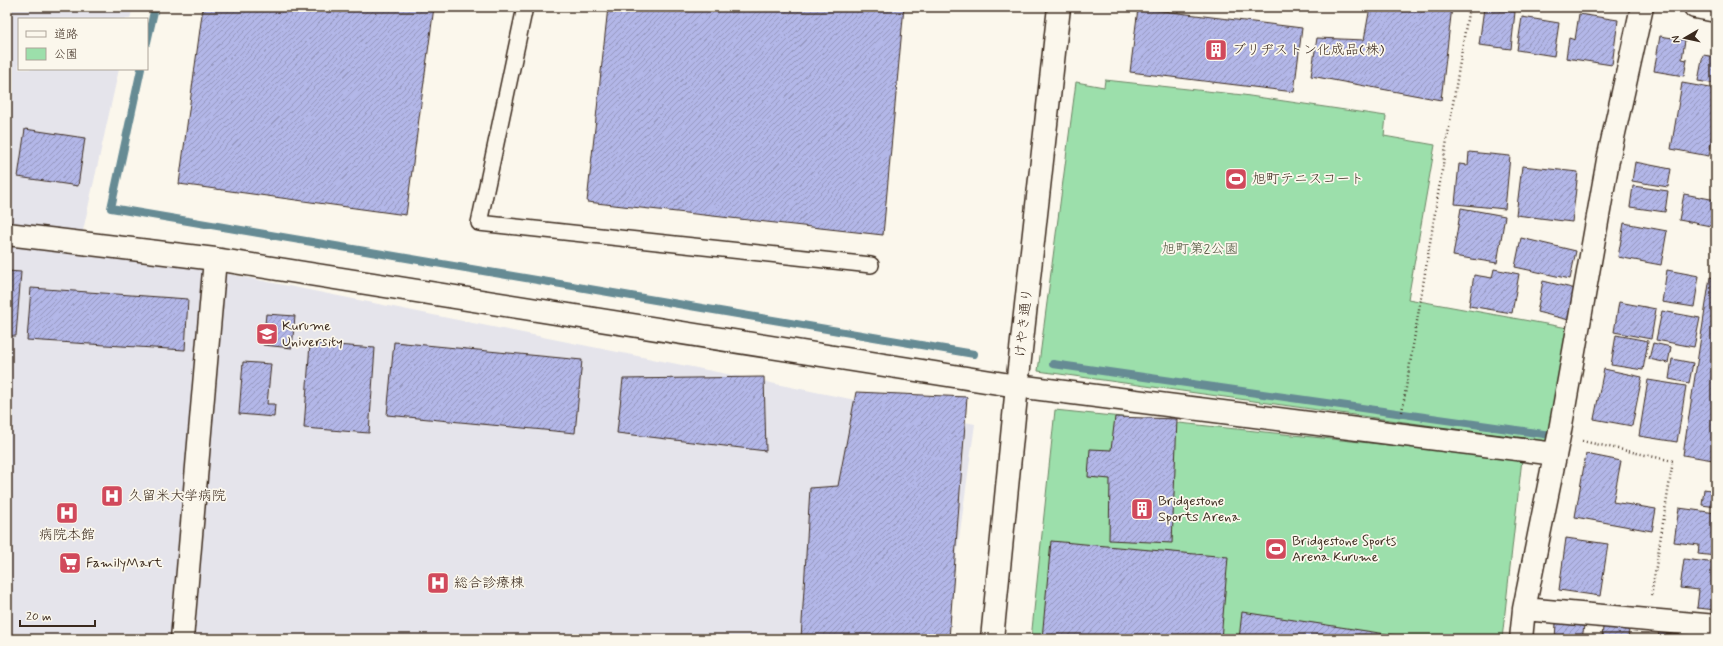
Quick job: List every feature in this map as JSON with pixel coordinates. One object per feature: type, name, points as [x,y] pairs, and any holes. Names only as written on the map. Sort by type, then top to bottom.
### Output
[{"type":"street","name":"けやき通り","points":[[992,639],[1017,386],[1059,7]]},
{"type":"street","points":[[1521,639],[1524,609],[1557,445],[1608,160],[1642,7]]},
{"type":"street","points":[[1695,7],[1716,11]]},
{"type":"street","points":[[7,234],[215,259],[1017,386],[1398,434],[1557,445]]},
{"type":"street","points":[[182,639],[215,259]]},
{"type":"street","points":[[1524,609],[1716,626]]},
{"type":"lane","points":[[525,7],[479,223],[871,266]]},
{"type":"path","points":[[1398,434],[1470,7]]},
{"type":"path","points":[[1557,445],[1673,461],[1647,620]]},
{"type":"shaded area","name":"Kurume University","points":[[7,7],[133,7],[130,18],[18,18],[18,70],[119,70],[80,244],[975,424],[945,639],[7,639]]},
{"type":"green space","name":"旭町第2公園","points":[[1105,80],[1243,95],[1386,116],[1384,136],[1435,145],[1408,299],[1568,328],[1548,442],[1038,371],[1076,82],[1104,87]]},
{"type":"green space","name":"Bridgestone Sports Arena Kurume","points":[[1055,410],[1522,459],[1502,639],[1031,639]]},
{"type":"building","points":[[203,7],[434,7],[406,215],[179,184]]},
{"type":"building","points":[[608,7],[904,7],[883,235],[587,202]]},
{"type":"building","points":[[1370,7],[1452,7],[1441,100],[1311,76],[1317,38],[1364,40]]},
{"type":"building","name":"ブリヂストン化成品(株)","points":[[1138,8],[1302,28],[1294,92],[1130,72]]},
{"type":"building","points":[[1484,8],[1515,12],[1511,49],[1479,45]]},
{"type":"building","points":[[1579,14],[1618,20],[1612,65],[1566,58],[1569,38],[1575,40]]},
{"type":"building","points":[[1522,17],[1559,23],[1554,56],[1517,50]]},
{"type":"building","points":[[1660,36],[1685,40],[1682,59],[1687,60],[1684,76],[1654,71]]},
{"type":"building","points":[[1703,55],[1716,57],[1716,84],[1698,81]]},
{"type":"building","points":[[1682,83],[1716,89],[1716,114],[1709,156],[1671,149]]},
{"type":"building","points":[[25,129],[85,138],[78,186],[18,177]]},
{"type":"building","points":[[1469,152],[1510,156],[1505,209],[1455,204],[1459,164],[1468,165]]},
{"type":"building","points":[[1635,162],[1671,169],[1668,187],[1632,181]]},
{"type":"building","points":[[1522,166],[1578,172],[1572,222],[1516,215]]},
{"type":"building","points":[[1633,186],[1668,191],[1665,212],[1630,207]]},
{"type":"building","points":[[1684,194],[1716,200],[1716,227],[1679,220]]},
{"type":"building","points":[[1461,208],[1505,216],[1497,263],[1453,256]]},
{"type":"building","points":[[1624,223],[1667,231],[1661,265],[1618,257]]},
{"type":"building","points":[[1521,238],[1576,251],[1570,279],[1515,267]]},
{"type":"building","points":[[1494,269],[1519,274],[1512,313],[1469,306],[1474,275],[1492,278]]},
{"type":"building","points":[[1667,270],[1699,276],[1694,307],[1662,302]]},
{"type":"building","points":[[7,271],[21,272],[16,336],[7,336]]},
{"type":"building","points":[[1710,277],[1716,278],[1716,438],[1713,460],[1683,455]]},
{"type":"building","points":[[1543,281],[1576,289],[1569,320],[1537,312]]},
{"type":"building","points":[[31,288],[188,299],[185,350],[27,340]]},
{"type":"building","points":[[1619,302],[1656,309],[1651,339],[1614,332]]},
{"type":"building","points":[[1662,311],[1700,318],[1694,347],[1656,340]]},
{"type":"building","points":[[266,314],[295,316],[292,348],[263,345]]},
{"type":"building","points":[[1616,335],[1648,341],[1643,370],[1611,365]]},
{"type":"building","points":[[394,342],[582,360],[575,433],[387,415]]},
{"type":"building","points":[[310,343],[375,348],[369,433],[304,428]]},
{"type":"building","points":[[1653,343],[1671,347],[1668,363],[1649,359]]},
{"type":"building","points":[[1672,359],[1693,363],[1689,383],[1669,379]]},
{"type":"building","points":[[243,362],[271,364],[267,404],[275,404],[274,417],[239,414]]},
{"type":"building","points":[[1604,369],[1642,377],[1632,426],[1594,419]]},
{"type":"building","points":[[764,377],[766,451],[617,433],[623,379]]},
{"type":"building","points":[[1648,380],[1686,386],[1677,442],[1639,436]]},
{"type":"building","points":[[856,392],[967,397],[949,639],[801,639],[810,488],[838,486]]},
{"type":"building","name":"Bridgestone Sports Arena","points":[[1115,417],[1177,419],[1172,543],[1109,540],[1110,479],[1088,477],[1090,449],[1111,450]]},
{"type":"building","points":[[1586,454],[1621,461],[1613,502],[1656,509],[1652,531],[1575,517]]},
{"type":"building","points":[[1704,489],[1716,491],[1716,507],[1702,505]]},
{"type":"building","points":[[1679,508],[1716,513],[1716,556],[1698,554],[1699,545],[1674,542]]},
{"type":"building","points":[[1566,538],[1608,544],[1600,596],[1559,590]]},
{"type":"building","points":[[1051,541],[1228,557],[1221,639],[1042,639]]},
{"type":"building","points":[[1684,559],[1716,563],[1716,610],[1697,608],[1699,590],[1680,588]]},
{"type":"building","points":[[1242,612],[1412,638],[1412,639],[1239,639]]},
{"type":"building","points":[[1556,623],[1584,626],[1582,639],[1555,639]]},
{"type":"building","points":[[1603,627],[1629,629],[1628,639],[1602,639]]},
{"type":"building","points":[[1659,631],[1678,634],[1677,639],[1658,639]]},
{"type":"building","points":[[1682,635],[1716,638],[1716,639],[1682,639]]},
{"type":"waterway","points":[[148,38],[155,7]]},
{"type":"waterway","points":[[141,70],[111,208],[974,354]]},
{"type":"waterway","points":[[1053,364],[1558,436]]},
{"type":"place","name":"ブリヂストン化成品(株)","points":[[1216,50]]},
{"type":"place","name":"旭町テニスコート","points":[[1236,179]]},
{"type":"place","name":"Kurume University","points":[[267,334]]},
{"type":"place","name":"久留米大学病院","points":[[112,496]]},
{"type":"place","name":"Bridgestone Sports Arena","points":[[1142,509]]},
{"type":"place","name":"病院本館","points":[[67,513]]},
{"type":"place","name":"Bridgestone Sports Arena Kurume","points":[[1276,549]]},
{"type":"place","name":"FamilyMart","points":[[70,563]]},
{"type":"place","name":"総合診療棟","points":[[438,583]]}]
